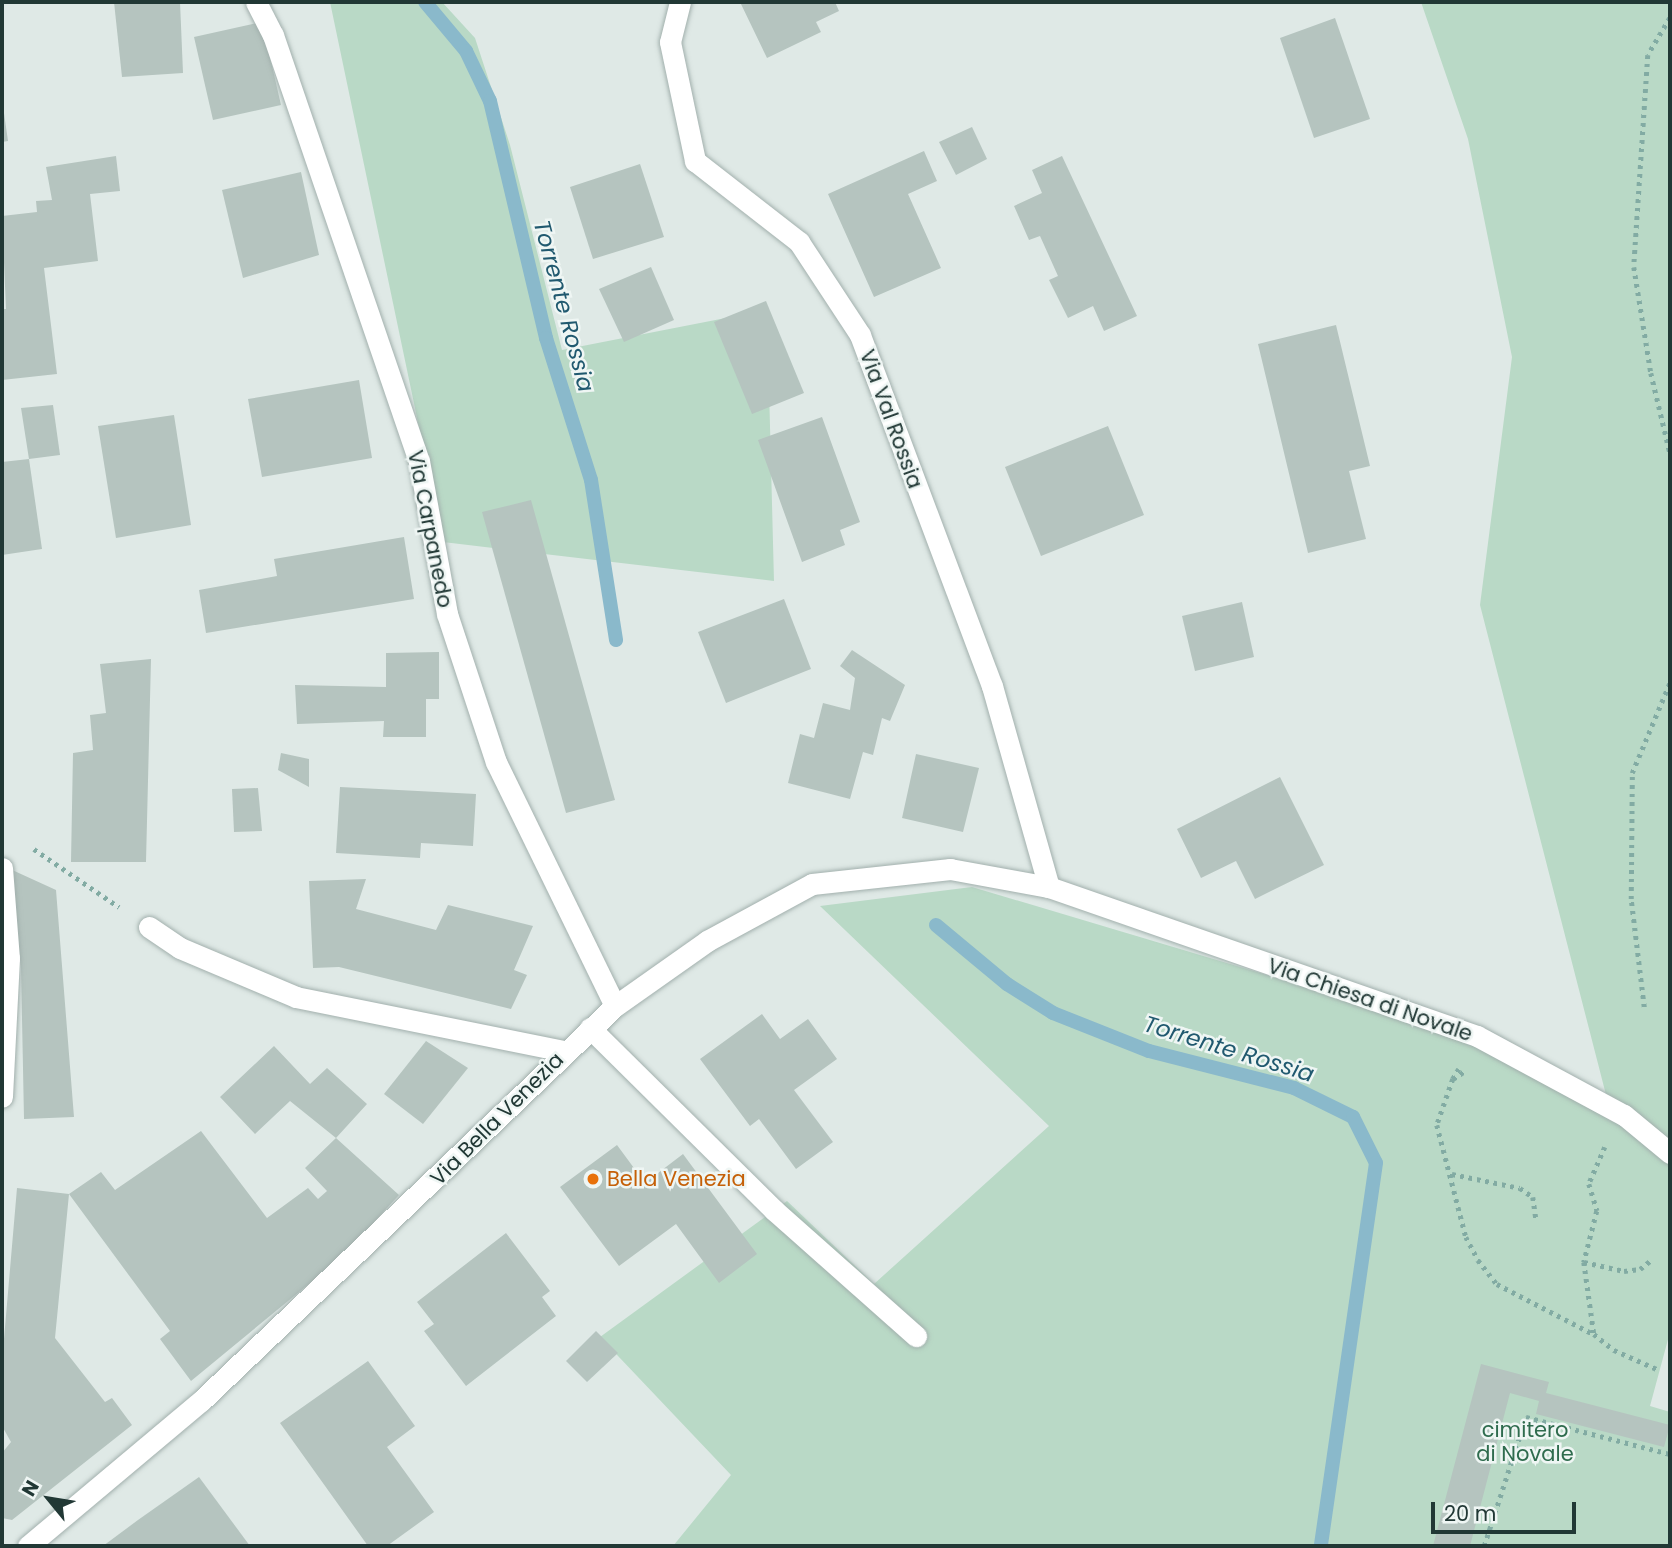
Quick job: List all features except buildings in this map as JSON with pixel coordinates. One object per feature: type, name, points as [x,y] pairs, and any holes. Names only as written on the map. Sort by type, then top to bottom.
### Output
[{"type":"street","name":"Via Carpanedo","points":[[256,2],[277,48],[419,461],[447,614],[496,762],[615,1006]]},
{"type":"street","name":"Via Val Rossia","points":[[680,2],[670,43],[695,161],[799,242],[860,335],[992,686],[1049,887]]},
{"type":"street","points":[[2,869],[9,958],[2,1097]]},
{"type":"street","name":"Via Bella Venezia","points":[[28,1546],[201,1401],[485,1134],[590,1028],[615,1006],[707,941],[812,884],[950,869],[1049,887]]},
{"type":"street","name":"Via Chiesa di Novale","points":[[1049,887],[1477,1036],[1623,1115],[1670,1153]]},
{"type":"street","points":[[149,928],[180,948],[296,997],[565,1051]]},
{"type":"street","points":[[590,1028],[774,1210],[916,1336]]},
{"type":"path","points":[[1670,18],[1648,55],[1634,267],[1651,373],[1670,453]]},
{"type":"path","points":[[1644,1007],[1631,899],[1632,774],[1670,682]]},
{"type":"path","points":[[29,846],[149,928]]},
{"type":"path","points":[[1477,1036],[1453,1079],[1437,1125],[1452,1174],[1466,1237],[1497,1284],[1594,1334],[1614,1350],[1659,1370]]},
{"type":"path","points":[[1453,1079],[1471,1066]]},
{"type":"path","points":[[1594,1334],[1584,1262],[1597,1211],[1589,1184],[1607,1141]]},
{"type":"path","points":[[1452,1174],[1520,1188],[1533,1197],[1536,1219]]},
{"type":"path","points":[[1584,1262],[1624,1271],[1640,1269],[1650,1261]]},
{"type":"path","points":[[1484,1546],[1526,1417],[1670,1454]]},
{"type":"green space","points":[[330,2],[442,2],[475,38],[510,145],[562,350],[767,310],[774,581],[443,542]]},
{"type":"green space","name":"cimitero di Novale","points":[[1421,2],[1670,2],[1670,1332],[1650,1406],[1670,1412],[1670,1546],[673,1546],[731,1475],[600,1337],[787,1201],[874,1284],[1049,1126],[820,906],[972,887],[1495,1043],[1613,1122],[1480,605],[1512,357],[1468,139]]},
{"type":"waterway","name":"Torrente Rossia","points":[[425,2],[466,51],[490,101],[546,338],[591,480],[616,640]]},
{"type":"waterway","name":"Torrente Rossia","points":[[936,925],[1007,984],[1053,1013],[1149,1051],[1294,1088],[1353,1117],[1376,1163],[1321,1546]]},
{"type":"place","name":"Bella Venezia","points":[[593,1179]]}]
